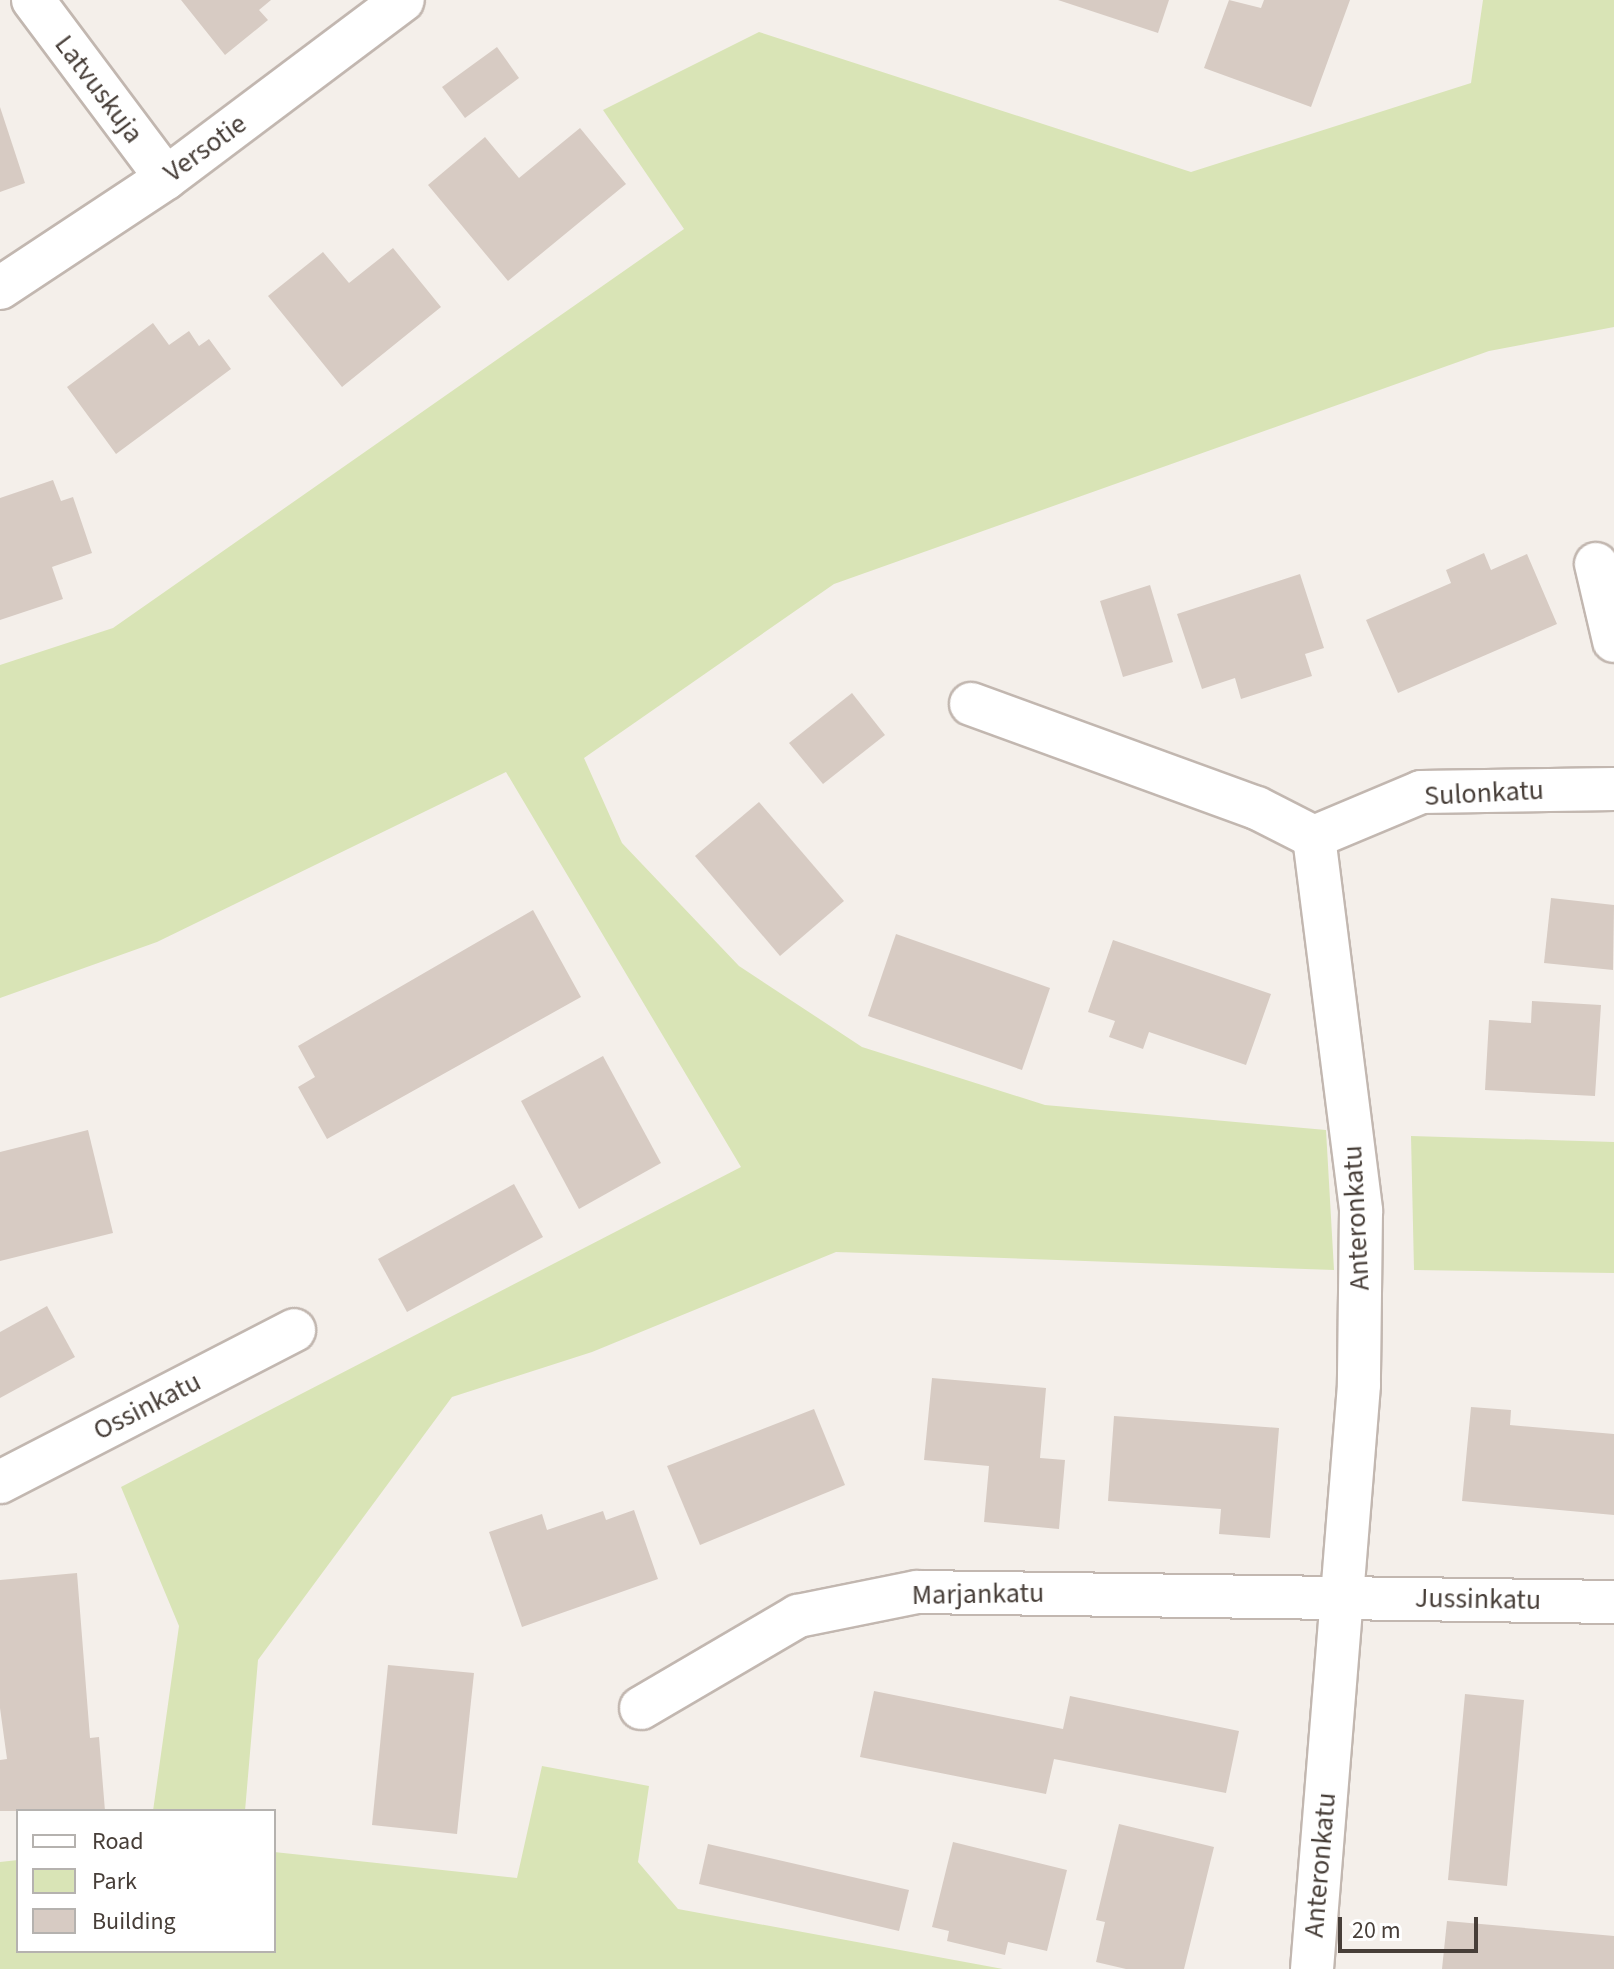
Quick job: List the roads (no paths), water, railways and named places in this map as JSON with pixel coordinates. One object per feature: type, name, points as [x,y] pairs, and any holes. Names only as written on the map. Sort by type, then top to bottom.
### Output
[{"type":"street","name":"Latvuskuja","points":[[33,0],[166,178]]},
{"type":"street","name":"Versotie","points":[[0,288],[166,178],[403,0]]},
{"type":"street","points":[[1596,564],[1614,641]]},
{"type":"street","points":[[971,704],[1257,808],[1314,837]]},
{"type":"street","name":"Sulonkatu","points":[[1314,837],[1421,792],[1614,789]]},
{"type":"street","name":"Anteronkatu","points":[[1312,1969],[1359,1385],[1361,1211],[1314,837]]},
{"type":"street","name":"Ossinkatu","points":[[0,1482],[294,1330]]},
{"type":"street","name":"Marjankatu","points":[[641,1708],[798,1616],[917,1592],[1342,1595]]},
{"type":"street","name":"Jussinkatu","points":[[1342,1595],[1614,1602]]}]
